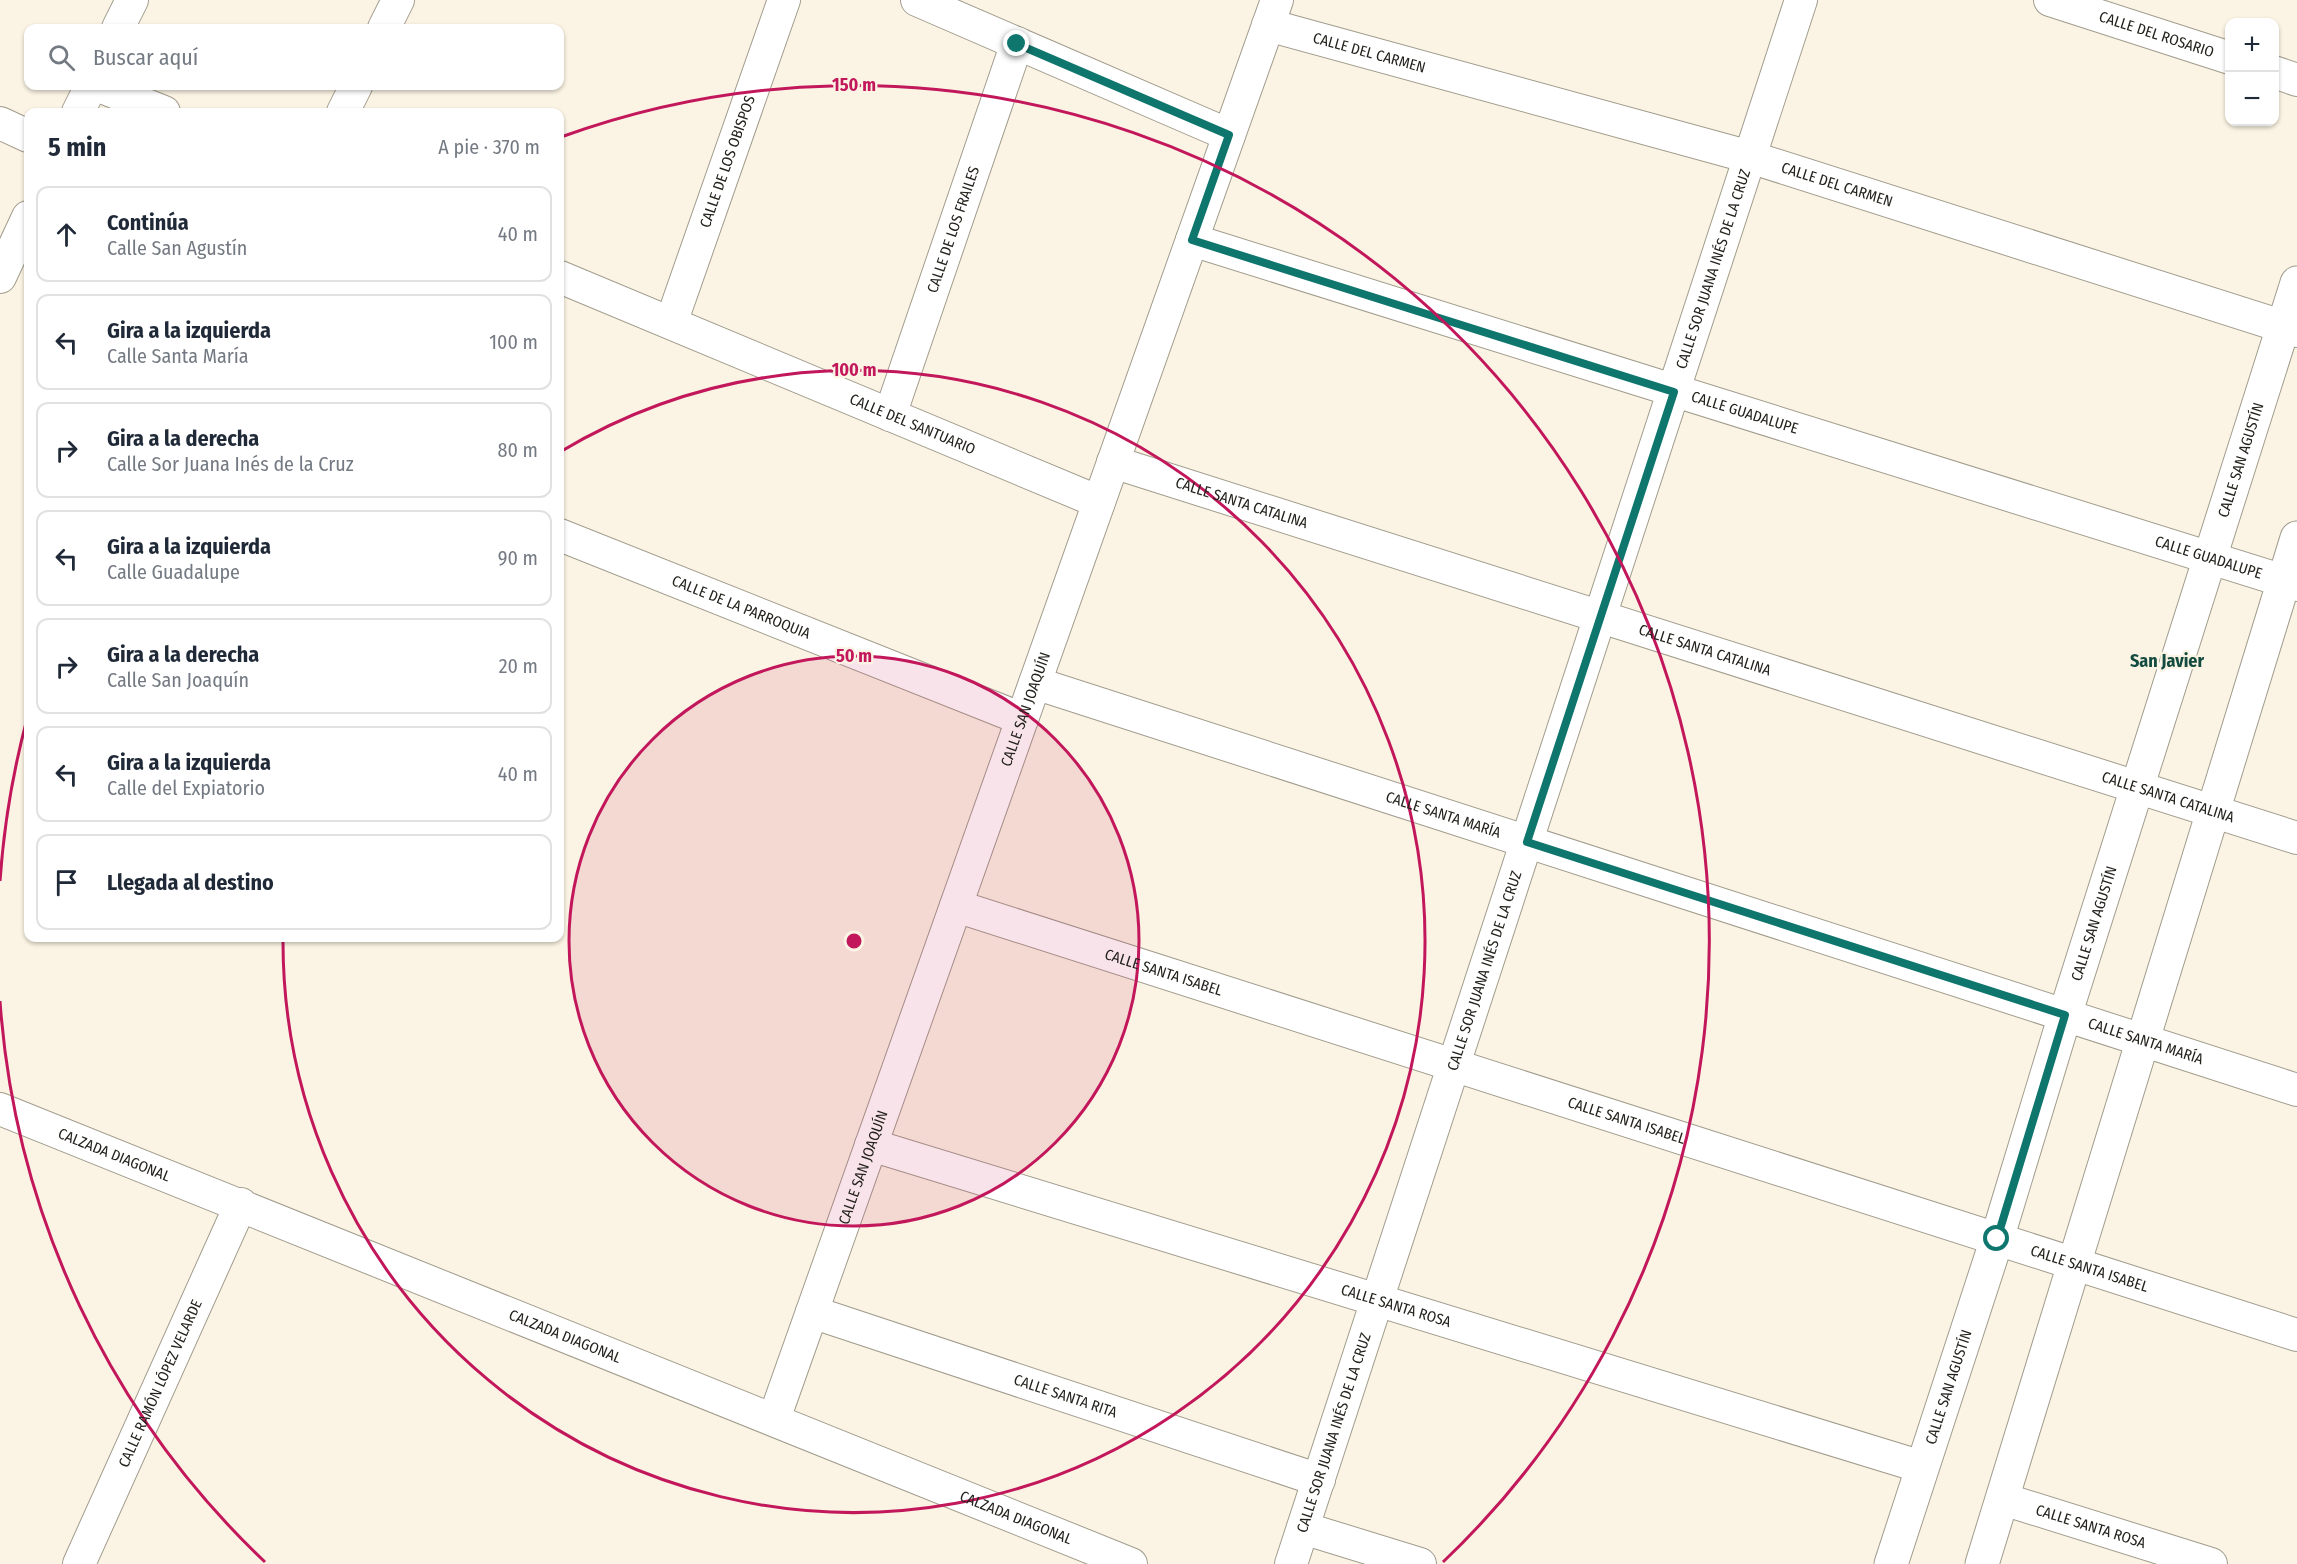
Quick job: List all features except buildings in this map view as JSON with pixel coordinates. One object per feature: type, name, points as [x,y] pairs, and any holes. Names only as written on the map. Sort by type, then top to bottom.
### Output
[{"type":"street","points":[[120,24],[132,0]]},
{"type":"street","points":[[386,24],[398,0]]},
{"type":"street","name":"CALLE DE LOS OBISPOS","points":[[671,323],[784,0]]},
{"type":"street","points":[[916,0],[1229,135]]},
{"type":"street","name":"CALLE SOR JUANA INÉS DE LA CRUZ","points":[[1292,1564],[1801,0]]},
{"type":"street","name":"CALLE DEL ROSARIO","points":[[2050,0],[2225,57]]},
{"type":"street","name":"CALLE DEL CARMEN","points":[[1273,12],[1750,157],[2290,328]]},
{"type":"street","name":"CALLE SAN JOAQUÍN","points":[[774,1419],[1273,12]]},
{"type":"street","name":"CALLE DE LOS FRAILES","points":[[890,415],[1017,44]]},
{"type":"street","points":[[2279,74],[2297,80]]},
{"type":"street","points":[[80,108],[89,90]]},
{"type":"street","points":[[109,90],[154,108]]},
{"type":"street","points":[[345,108],[354,90]]},
{"type":"street","points":[[0,123],[24,134]]},
{"type":"street","points":[[0,277],[24,226]]},
{"type":"street","name":"CALLE GUADALUPE","points":[[1192,240],[2290,583]]},
{"type":"street","name":"CALLE DEL SANTUARIO","points":[[564,279],[1099,502]]},
{"type":"street","name":"CALLE SAN AGUSTÍN","points":[[1891,1564],[1997,1239],[2065,1015],[2210,558],[2290,328],[2297,283]]},
{"type":"street","name":"CALLE SANTA CATALINA","points":[[1113,462],[2297,838]]},
{"type":"street","name":"CALLE DE LA PARROQUIA","points":[[564,537],[1022,719]]},
{"type":"street","points":[[1983,1564],[2213,812],[2290,583],[2297,538]]},
{"type":"street","name":"CALLE SANTA MARÍA","points":[[1035,683],[2297,1090]]},
{"type":"street","name":"CALLE SANTA ISABEL","points":[[956,906],[2297,1335]]},
{"type":"street","name":"CALZADA DIAGONAL","points":[[0,1109],[241,1204],[1131,1564]]},
{"type":"street","name":"CALLE SANTA ROSA","points":[[871,1145],[1922,1467]]},
{"type":"street","name":"CALLE RAMÓN LÓPEZ VELARDE","points":[[79,1564],[241,1204]]},
{"type":"street","name":"CALLE SANTA RITA","points":[[812,1312],[1319,1479]]},
{"type":"street","name":"CALLE SANTA ROSA","points":[[2002,1499],[2211,1564]]},
{"type":"street","points":[[1303,1528],[1420,1564]]},
{"type":"district","name":"San Javier","points":[[2167,661]]},
{"type":"route","points":[[1017,44],[1229,135],[1192,240],[1674,392],[1527,842],[2065,1015],[1997,1239]]}]
